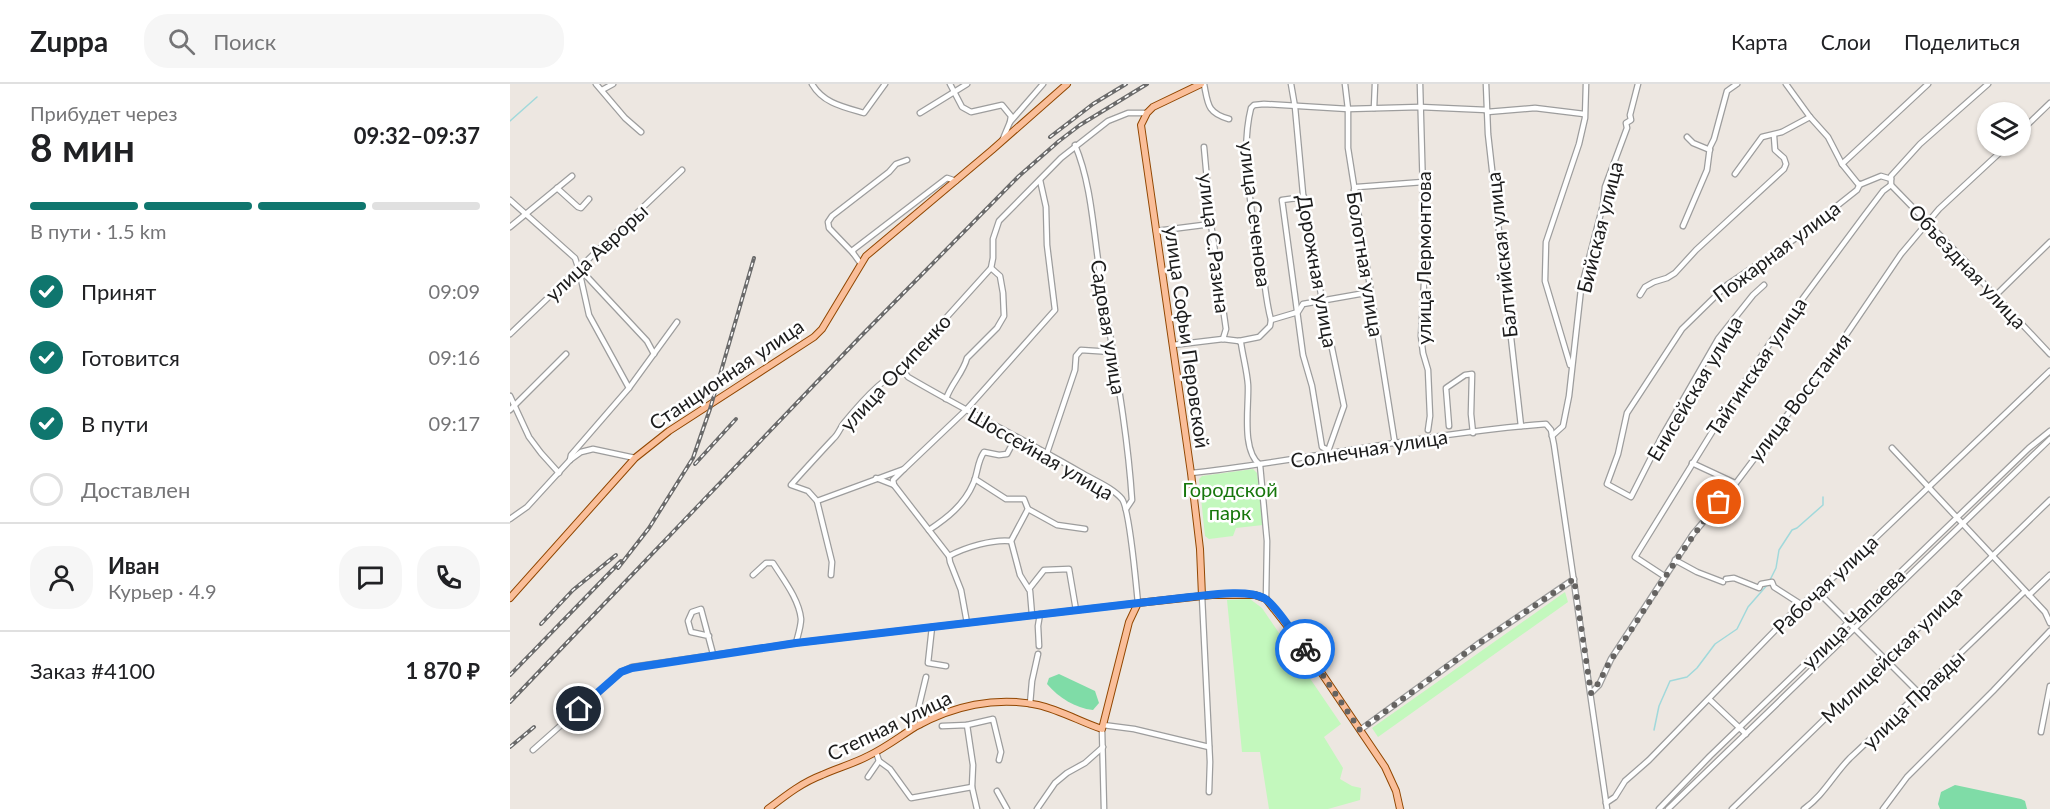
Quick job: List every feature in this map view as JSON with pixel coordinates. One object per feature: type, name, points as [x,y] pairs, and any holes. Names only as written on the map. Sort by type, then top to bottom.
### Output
[{"type":"main road","name":"Станционная улица","points":[[510,598],[635,458],[669,431],[814,337],[822,329],[866,256],[1067,84]]},
{"type":"main road","points":[[1147,113],[1153,107],[1203,84]]},
{"type":"main road","name":"улица Софьи Перовской","points":[[1147,113],[1141,125],[1191,473],[1200,549],[1202,596]]},
{"type":"main road","points":[[1103,727],[1129,622],[1138,603],[1202,596],[1255,595],[1266,599],[1306,650],[1385,767],[1396,790],[1400,809]]},
{"type":"main road","name":"Степная улица","points":[[768,809],[792,790],[876,752],[920,725],[948,711],[978,703],[1030,704],[1103,727]]},
{"type":"street","points":[[596,84],[625,118],[641,132]]},
{"type":"street","points":[[602,90],[613,84]]},
{"type":"street","points":[[812,84],[816,92],[831,103],[864,114],[885,84]]},
{"type":"street","points":[[950,84],[962,107],[971,112],[1002,105],[1011,116],[1002,141]]},
{"type":"street","points":[[920,113],[967,84]]},
{"type":"street","points":[[1010,122],[1042,84]]},
{"type":"street","points":[[1203,84],[1209,106],[1215,115],[1229,119]]},
{"type":"street","name":"Дорожная улица","points":[[1291,84],[1304,197],[1344,406],[1328,452]]},
{"type":"street","name":"Болотная улица","points":[[1345,84],[1348,109],[1348,148],[1395,444]]},
{"type":"street","points":[[1374,108],[1375,84]]},
{"type":"street","name":"улица Лермонтова","points":[[1420,84],[1425,266],[1420,336],[1428,370],[1430,416],[1428,430]]},
{"type":"street","name":"Балтийская улица","points":[[1486,84],[1488,134],[1521,426]]},
{"type":"street","name":"Бийская улица","points":[[1571,374],[1545,280],[1546,242],[1567,176],[1573,167],[1585,118],[1587,84]]},
{"type":"street","name":"Бийская улица","points":[[1552,436],[1563,426],[1583,281],[1603,205],[1605,187],[1627,128],[1626,123],[1631,120],[1630,115],[1638,84]]},
{"type":"street","points":[[1683,226],[1707,170],[1710,150],[1727,91],[1737,84]]},
{"type":"street","points":[[1786,84],[1828,137],[1842,164],[1860,184],[1881,176],[1891,178]]},
{"type":"street","points":[[1842,164],[1928,84]]},
{"type":"street","points":[[1892,185],[1891,178],[1920,144],[1988,84]]},
{"type":"street","points":[[2031,121],[2050,103]]},
{"type":"street","name":"улица Сеченова","points":[[1271,320],[1263,282],[1248,175],[1246,132],[1251,108],[1254,105],[1295,107]]},
{"type":"street","points":[[1295,107],[1348,109],[1420,107],[1487,111],[1535,108],[1584,114]]},
{"type":"street","points":[[946,399],[967,358],[997,328],[1004,316],[1003,293],[999,276],[991,268],[993,239],[999,221],[1075,146],[1108,121],[1128,113],[1147,113]]},
{"type":"street","points":[[1735,174],[1762,137],[1774,136],[1810,117]]},
{"type":"street","points":[[1640,295],[1645,287],[1675,273],[1696,250],[1784,170],[1786,164],[1784,158],[1774,150],[1774,136]]},
{"type":"street","points":[[1687,137],[1693,143],[1710,150]]},
{"type":"street","name":"Садовая улица","points":[[1075,146],[1080,157],[1089,201],[1113,352],[1131,484],[1132,500],[1126,509]]},
{"type":"street","name":"улица С.Разина","points":[[1204,147],[1211,225],[1226,329],[1223,339]]},
{"type":"street","name":"улица Восстания","points":[[1591,693],[1599,685],[1611,659],[1693,534],[1735,483],[1833,354],[1901,254],[1939,209],[1996,156]]},
{"type":"street","points":[[861,264],[829,228],[828,222],[832,216],[896,164],[907,160]]},
{"type":"street","name":"улица Авроры","points":[[510,334],[682,170]]},
{"type":"street","points":[[510,227],[572,176]]},
{"type":"street","points":[[853,253],[853,250],[947,178],[956,181]]},
{"type":"street","points":[[894,485],[893,480],[966,410],[1055,310],[1047,245],[1046,207],[1040,180]]},
{"type":"street","points":[[1354,190],[1357,187],[1424,182]]},
{"type":"street","name":"Пожарная улица","points":[[1630,497],[1607,484],[1618,454],[1627,413],[1682,329],[1727,285],[1799,236],[1857,190],[1860,184]]},
{"type":"street","name":"Объездная улица","points":[[1892,185],[2050,354]]},
{"type":"street","name":"Тайгинская улица","points":[[1664,576],[1635,557],[1692,463],[1806,291],[1883,191],[1892,185]]},
{"type":"street","points":[[557,188],[578,207],[581,208],[590,199]]},
{"type":"street","points":[[1304,197],[1282,200],[1303,355],[1312,386],[1320,440],[1322,447],[1328,452]]},
{"type":"street","points":[[510,200],[575,258],[589,315],[629,388]]},
{"type":"street","points":[[1156,231],[1211,225]]},
{"type":"street","points":[[1995,296],[2050,242]]},
{"type":"street","points":[[578,267],[647,341],[654,354]]},
{"type":"street","name":"улица Осипенко","points":[[817,501],[808,491],[792,485],[869,396],[894,373],[903,370],[909,359],[991,268]]},
{"type":"street","name":"Енисейская улица","points":[[1630,497],[1718,339],[1752,295],[1764,285]]},
{"type":"street","points":[[1173,345],[1223,339],[1239,341],[1259,336],[1270,326],[1271,320],[1298,312],[1303,304],[1371,292]]},
{"type":"street","points":[[570,460],[571,455],[629,388],[678,321]]},
{"type":"street","points":[[1239,341],[1248,385],[1250,450],[1253,460],[1260,465],[1267,541],[1266,599]]},
{"type":"street","points":[[1047,453],[1075,370],[1076,356],[1081,350],[1113,352]]},
{"type":"street","points":[[510,410],[566,354]]},
{"type":"street","name":"Шоссейная улица","points":[[903,370],[908,377],[1047,453],[1109,489],[1122,500],[1126,509],[1138,603]]},
{"type":"street","name":"Рабочая улица","points":[[1606,806],[1625,781],[1649,760],[1802,605],[2050,371]]},
{"type":"street","points":[[1449,426],[1446,388],[1465,375],[1472,374],[1473,433]]},
{"type":"street","points":[[510,396],[529,436],[559,473]]},
{"type":"street","name":"Солнечная улица","points":[[1191,473],[1260,465],[1328,452],[1521,426],[1546,424],[1552,436]]},
{"type":"street","name":"улица Чапаева","points":[[1659,809],[1739,728],[2050,431]]},
{"type":"street","points":[[1552,436],[1606,806]]},
{"type":"street","points":[[929,530],[955,510],[967,496],[975,479],[978,459],[984,452],[1007,454],[1016,437]]},
{"type":"street","name":"улица Чапаева","points":[[1668,809],[2050,439]]},
{"type":"street","points":[[1892,448],[2048,613],[2050,623]]},
{"type":"street","points":[[510,518],[527,507],[570,460],[581,452],[592,449],[635,458]]},
{"type":"street","points":[[1692,463],[1735,483]]},
{"type":"street","points":[[831,575],[832,562],[817,501],[904,469]]},
{"type":"street","points":[[876,478],[894,485],[949,555],[962,590],[967,623]]},
{"type":"street","points":[[975,479],[1006,499],[1024,499],[1028,509],[1057,525],[1085,529]]},
{"type":"street","name":"Милицейская улица","points":[[1732,809],[2050,500]]},
{"type":"street","points":[[1028,509],[1011,541],[1020,575],[1029,589],[1032,615]]},
{"type":"street","points":[[949,555],[1003,540],[1011,541]]},
{"type":"street","points":[[1675,560],[1697,572],[1725,581],[1734,578],[1759,588],[1761,585],[1772,582],[1774,587],[1802,605]]},
{"type":"street","points":[[753,574],[766,562],[773,563],[786,582],[797,604],[801,619],[796,643]]},
{"type":"street","points":[[1029,589],[1044,570],[1069,569],[1076,610]]},
{"type":"street","name":"улица Правды","points":[[1804,809],[1850,759],[1919,693],[2027,593],[2050,575]]},
{"type":"street","points":[[1360,730],[1478,644],[1574,579]]},
{"type":"street","points":[[1818,592],[1919,693]]},
{"type":"street","name":"улица Софьи Перовской","points":[[1202,596],[1209,792]]},
{"type":"street","points":[[533,750],[621,672],[632,668],[796,643],[1138,603]]},
{"type":"street","points":[[709,636],[691,632],[688,621],[692,612],[701,609],[709,636],[713,654]]},
{"type":"street","points":[[1039,646],[1040,614]]},
{"type":"street","points":[[932,627],[928,663],[946,666]]},
{"type":"street","points":[[1883,809],[1907,777],[2050,631]]},
{"type":"street","points":[[1030,704],[1038,654]]},
{"type":"street","points":[[920,725],[919,706],[926,677]]},
{"type":"street","points":[[2040,732],[2050,687]]},
{"type":"street","points":[[1709,699],[1746,734]]},
{"type":"street","points":[[942,726],[967,725],[993,719],[1000,752],[999,760]]},
{"type":"street","points":[[967,725],[974,765],[972,787],[977,808]]},
{"type":"street","points":[[1104,809],[1103,727],[1134,729],[1209,747]]},
{"type":"street","points":[[1041,808],[1055,783],[1067,772],[1085,764],[1103,747]]},
{"type":"street","points":[[876,752],[879,761],[890,769],[911,798],[972,787]]},
{"type":"street","points":[[868,777],[879,761]]},
{"type":"street","points":[[997,791],[1007,809]]},
{"type":"green space","name":"Городской парк","points":[[1253,469],[1257,473],[1263,525],[1236,528],[1233,536],[1209,539],[1205,536],[1199,479],[1202,476]]},
{"type":"green space","points":[[1565,592],[1568,602],[1378,737],[1372,728]]},
{"type":"green space","points":[[1250,599],[1262,608],[1341,724],[1324,737],[1343,768],[1340,779],[1361,788],[1360,800],[1328,809],[1269,809],[1260,752],[1242,752],[1227,600]]},
{"type":"green space","points":[[1059,674],[1095,691],[1099,703],[1093,710],[1074,705],[1062,698],[1047,684],[1049,678]]},
{"type":"green space","points":[[1955,785],[2021,799],[2025,801],[2027,809],[1940,809],[1938,804],[1941,792]]},
{"type":"waterway","points":[[510,121],[537,97]]},
{"type":"waterway","points":[[1770,580],[1776,568],[1779,550],[1792,530],[1823,505],[1823,497]]},
{"type":"waterway","points":[[1654,730],[1659,706],[1670,681],[1687,677],[1697,668],[1715,644],[1737,629],[1748,607],[1768,584]]},
{"type":"railway","points":[[1050,137],[1093,104],[1126,84]]},
{"type":"railway","points":[[510,702],[861,336],[1019,176],[1080,125],[1147,84]]},
{"type":"railway","points":[[618,568],[649,528],[693,458],[710,409],[754,258]]},
{"type":"railway","points":[[695,464],[736,419]]},
{"type":"railway","points":[[541,624],[573,590],[616,555]]},
{"type":"railway","points":[[510,675],[621,561]]},
{"type":"railway","points":[[510,747],[534,727]]},
{"type":"way so far","points":[[1305,649],[1360,730],[1478,644],[1574,579],[1591,693],[1599,685],[1611,659],[1664,576],[1719,502]]},
{"type":"route","points":[[579,709],[621,672],[693,657],[1212,595],[1244,594],[1266,599],[1305,649]]}]
